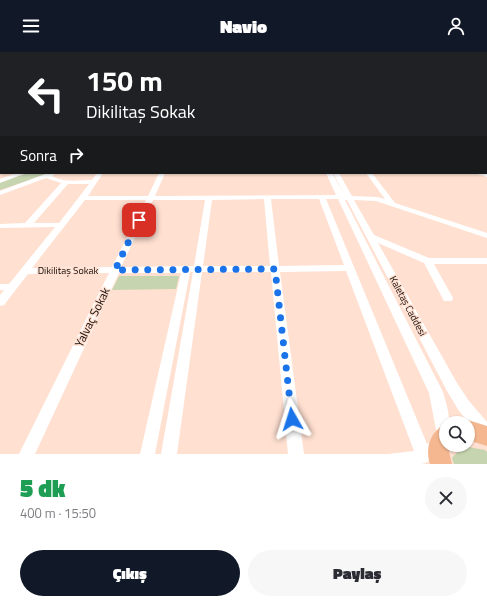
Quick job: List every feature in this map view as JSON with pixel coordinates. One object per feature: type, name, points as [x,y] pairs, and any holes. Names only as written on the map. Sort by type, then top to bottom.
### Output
[{"type":"main road","points":[[475,432],[487,435]]},
{"type":"street","points":[[0,181],[20,174]]},
{"type":"street","points":[[0,193],[52,174]]},
{"type":"street","points":[[0,302],[83,198],[99,174]]},
{"type":"street","name":"Yalvaç Sokak","points":[[23,462],[162,174]]},
{"type":"street","name":"Kaletaş Caddesi","points":[[330,174],[370,236],[452,387],[464,406],[487,435]]},
{"type":"street","name":"Kaletaş Caddesi","points":[[336,174],[345,197],[436,392],[440,406],[440,416]]},
{"type":"street","points":[[370,174],[392,204]]},
{"type":"street","points":[[47,176],[52,180],[66,182],[95,182]]},
{"type":"street","points":[[27,226],[66,182]]},
{"type":"street","points":[[0,462],[412,461],[439,447],[350,268],[322,197]]},
{"type":"street","points":[[83,198],[377,198],[487,236]]},
{"type":"street","points":[[146,461],[209,198]]},
{"type":"street","points":[[267,198],[297,461]]},
{"type":"street","points":[[0,226],[62,225]]},
{"type":"street","points":[[370,236],[428,261],[487,261]]},
{"type":"street","points":[[428,261],[448,298]]},
{"type":"street","name":"Dikilitaş Sokak","points":[[26,271],[350,268]]},
{"type":"street","points":[[168,461],[192,269]]},
{"type":"street","points":[[0,287],[12,287]]},
{"type":"green space","points":[[25,174],[47,174],[0,190],[0,182]]},
{"type":"green space","points":[[119,276],[179,276],[176,289],[112,290]]},
{"type":"green space","points":[[475,448],[485,450],[487,452],[487,464],[454,464],[452,458],[458,452],[475,452]]},
{"type":"route","points":[[139,220],[115,270],[275,269],[292,419]]}]
